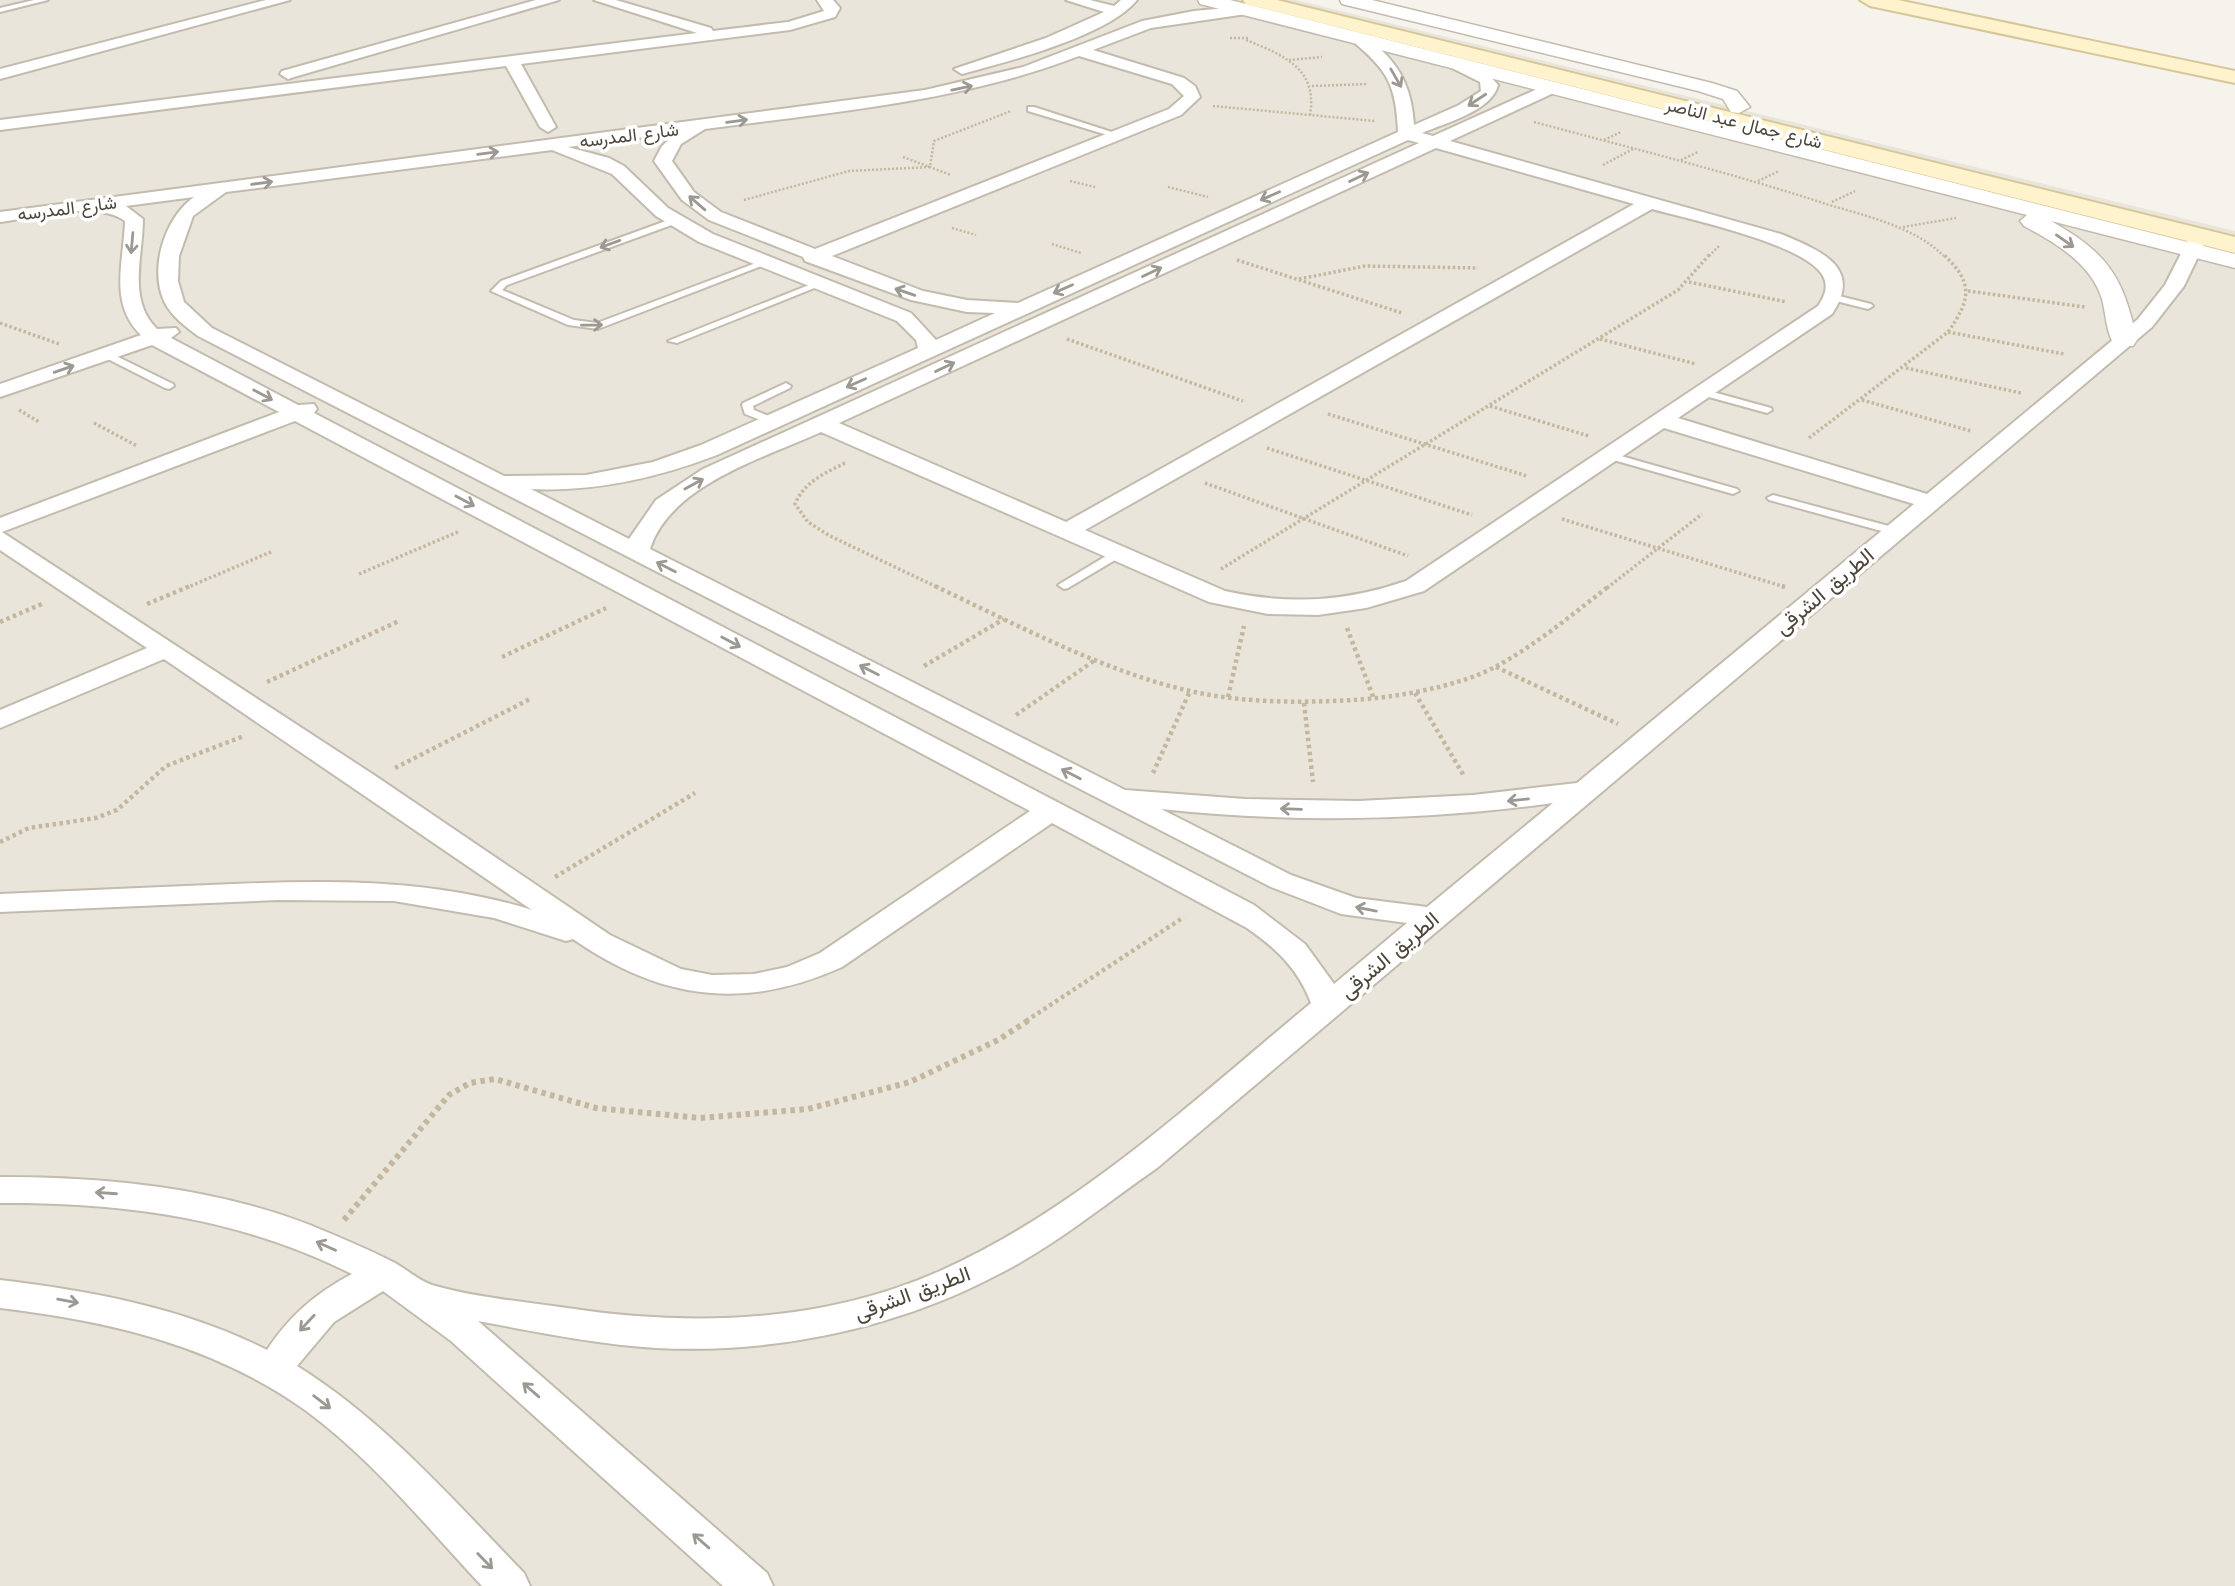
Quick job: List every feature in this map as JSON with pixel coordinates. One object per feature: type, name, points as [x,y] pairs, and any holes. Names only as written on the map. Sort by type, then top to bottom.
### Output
[{"type":"main road","name":"شارع جمال عبد الناصر","points":[[1306,0],[1739,107],[1919,158],[2195,243],[2235,245]]},
{"type":"main road","points":[[1870,0],[2129,48],[2235,64]]},
{"type":"main road","points":[[1924,0],[2129,48],[2235,77]]},
{"type":"main road","name":"شارع جمال عبد الناصر","points":[[1251,5],[1919,158],[2235,227]]},
{"type":"street","points":[[0,63],[248,0]]},
{"type":"street","points":[[0,74],[283,0]]},
{"type":"street","points":[[195,100],[549,0]]},
{"type":"street","points":[[601,0],[717,35]]},
{"type":"street","points":[[0,125],[717,35],[821,19],[833,8],[824,0]]},
{"type":"street","points":[[1073,0],[1123,5]]},
{"type":"street","points":[[1208,0],[1251,5],[1356,37],[1984,198],[2195,243],[2235,261]]},
{"type":"street","points":[[1349,0],[1705,86],[1730,95],[1739,107]]},
{"type":"street","points":[[933,75],[978,65],[1058,37],[1123,5]]},
{"type":"street","name":"شارع المدرسه","points":[[539,134],[655,132],[960,88],[1007,76],[1169,19],[1251,5]]},
{"type":"street","points":[[812,257],[1117,135],[1188,104],[1192,97],[1189,89],[1178,81],[1058,37]]},
{"type":"street","points":[[1356,37],[1386,62],[1400,82],[1405,96],[1406,129]]},
{"type":"street","points":[[511,61],[539,134],[618,170],[674,221],[706,238],[904,317],[922,332],[929,350]]},
{"type":"street","points":[[494,479],[530,483],[607,480],[645,472],[709,450],[1406,129],[1465,108],[1488,93],[1490,85],[1486,79],[1451,62]]},
{"type":"street","name":"شارع المدرسه","points":[[0,217],[221,188],[645,115],[910,80]]},
{"type":"street","points":[[637,552],[641,534],[651,517],[687,487],[1552,88]]},
{"type":"street","points":[[645,115],[655,132]]},
{"type":"street","points":[[706,125],[673,142],[665,151],[663,161],[688,195],[706,211],[736,227],[918,296],[967,306],[1021,308]]},
{"type":"street","points":[[822,424],[1192,587],[1249,605],[1294,610],[1340,608],[1381,600],[1415,586],[1830,304],[1837,286],[1831,272],[1818,260],[1799,248],[1747,229],[1435,142],[1406,129]]},
{"type":"street","points":[[221,188],[186,214],[173,243],[169,263],[171,294],[183,314],[193,324],[990,733],[1315,896],[1379,912],[1434,917]]},
{"type":"street","points":[[1984,198],[2043,226],[2095,266],[2110,287],[2120,326]]},
{"type":"street","points":[[1065,532],[1651,202]]},
{"type":"street","points":[[94,205],[122,209],[134,219],[128,300],[147,331],[296,413],[1268,927],[1289,944],[1321,984],[1328,1005]]},
{"type":"street","name":"الطريق الشرقى","points":[[421,1297],[612,1328],[688,1335],[767,1331],[845,1317],[920,1295],[987,1264],[1145,1158],[2053,400],[2099,361],[2120,326],[2161,305],[2185,268],[2195,243]]},
{"type":"street","points":[[0,371],[69,347],[193,324]]},
{"type":"street","points":[[0,391],[106,354],[147,331]]},
{"type":"street","points":[[0,526],[335,398]]},
{"type":"street","points":[[1661,420],[1930,502]]},
{"type":"street","points":[[709,450],[713,458],[719,461],[737,463]]},
{"type":"street","points":[[0,539],[278,723],[599,942],[673,978],[712,985],[754,984],[795,976],[831,960],[1051,811]]},
{"type":"street","points":[[0,720],[166,649]]},
{"type":"street","points":[[1112,795],[1317,810],[1480,804],[1586,790]]},
{"type":"street","points":[[0,903],[278,891],[394,892],[449,899],[500,910],[599,942]]},
{"type":"street","points":[[0,1190],[115,1193],[188,1203],[258,1221],[324,1244],[385,1274],[463,1328],[752,1586]]},
{"type":"street","points":[[275,1370],[293,1338],[318,1311],[351,1290],[385,1274]]},
{"type":"street","points":[[0,1294],[62,1300],[138,1315],[209,1339],[275,1370],[318,1398],[357,1430],[509,1586]]},
{"type":"lane","points":[[0,9],[8,0]]},
{"type":"lane","points":[[0,9],[44,0]]},
{"type":"lane","points":[[1031,109],[1117,135]]},
{"type":"lane","points":[[674,221],[504,283],[496,291],[572,323],[598,326],[767,262]]},
{"type":"lane","points":[[673,341],[822,283]]},
{"type":"lane","points":[[1830,304],[1868,306]]},
{"type":"lane","points":[[106,354],[169,386]]},
{"type":"lane","points":[[772,421],[749,412],[747,405],[786,386]]},
{"type":"lane","points":[[1702,392],[1767,410]]},
{"type":"lane","points":[[1615,451],[1733,492]]},
{"type":"lane","points":[[1773,498],[1896,531]]},
{"type":"lane","points":[[1064,585],[1116,554]]},
{"type":"path","points":[[1242,38],[1288,60],[1312,86],[1315,100],[1310,115]]},
{"type":"path","points":[[1312,86],[1400,82]]},
{"type":"path","points":[[1188,104],[1310,115],[1406,129]]},
{"type":"path","points":[[930,167],[934,141],[1006,112],[1031,109]]},
{"type":"path","points":[[903,157],[986,187]]},
{"type":"path","points":[[706,211],[837,173],[930,167]]},
{"type":"path","points":[[1192,587],[1689,282],[1713,251],[1747,229]]},
{"type":"path","points":[[1203,249],[1436,323]]},
{"type":"path","points":[[1298,279],[1326,271],[1360,268],[1455,267],[1525,274]]},
{"type":"path","points":[[1689,282],[1830,304]]},
{"type":"path","points":[[1968,291],[2120,326]]},
{"type":"path","points":[[0,323],[69,347]]},
{"type":"path","points":[[1032,327],[1286,408],[1425,444],[1560,487]]},
{"type":"path","points":[[1948,332],[2099,361]]},
{"type":"path","points":[[1599,339],[1730,373]]},
{"type":"path","points":[[1906,368],[2053,400]]},
{"type":"path","points":[[1861,400],[2004,441]]},
{"type":"path","points":[[1489,405],[1615,451]]},
{"type":"path","points":[[94,424],[166,462]]},
{"type":"path","points":[[1233,437],[1503,526]]},
{"type":"path","points":[[1173,471],[1441,568]]},
{"type":"path","points":[[1528,509],[1818,596]]},
{"type":"path","points":[[359,574],[494,517]]},
{"type":"path","points":[[118,617],[273,551]]},
{"type":"path","points":[[0,622],[77,590]]},
{"type":"path","points":[[502,657],[639,593]]},
{"type":"path","points":[[1228,697],[1249,605]]},
{"type":"path","points":[[1340,608],[1374,699]]},
{"type":"path","points":[[895,684],[1004,619]]},
{"type":"path","points":[[237,696],[399,621]]},
{"type":"path","points":[[990,733],[1096,660]]},
{"type":"path","points":[[1495,667],[1648,738]]},
{"type":"path","points":[[1141,798],[1190,691]]},
{"type":"path","points":[[1415,693],[1480,804]]},
{"type":"path","points":[[367,783],[532,698]]},
{"type":"path","points":[[1304,703],[1317,810]]},
{"type":"path","points":[[0,842],[29,828],[96,818],[117,810],[130,801],[147,780],[166,766],[278,723]]},
{"type":"path","points":[[526,894],[695,793]]},
{"type":"path","points":[[324,1244],[449,1095],[470,1083],[495,1079],[596,1108],[700,1118],[808,1109],[910,1082],[998,1040],[1214,897]]},
{"type":"shaded area","points":[[0,0],[1296,0],[2235,231],[2235,1586],[0,1586]]}]
